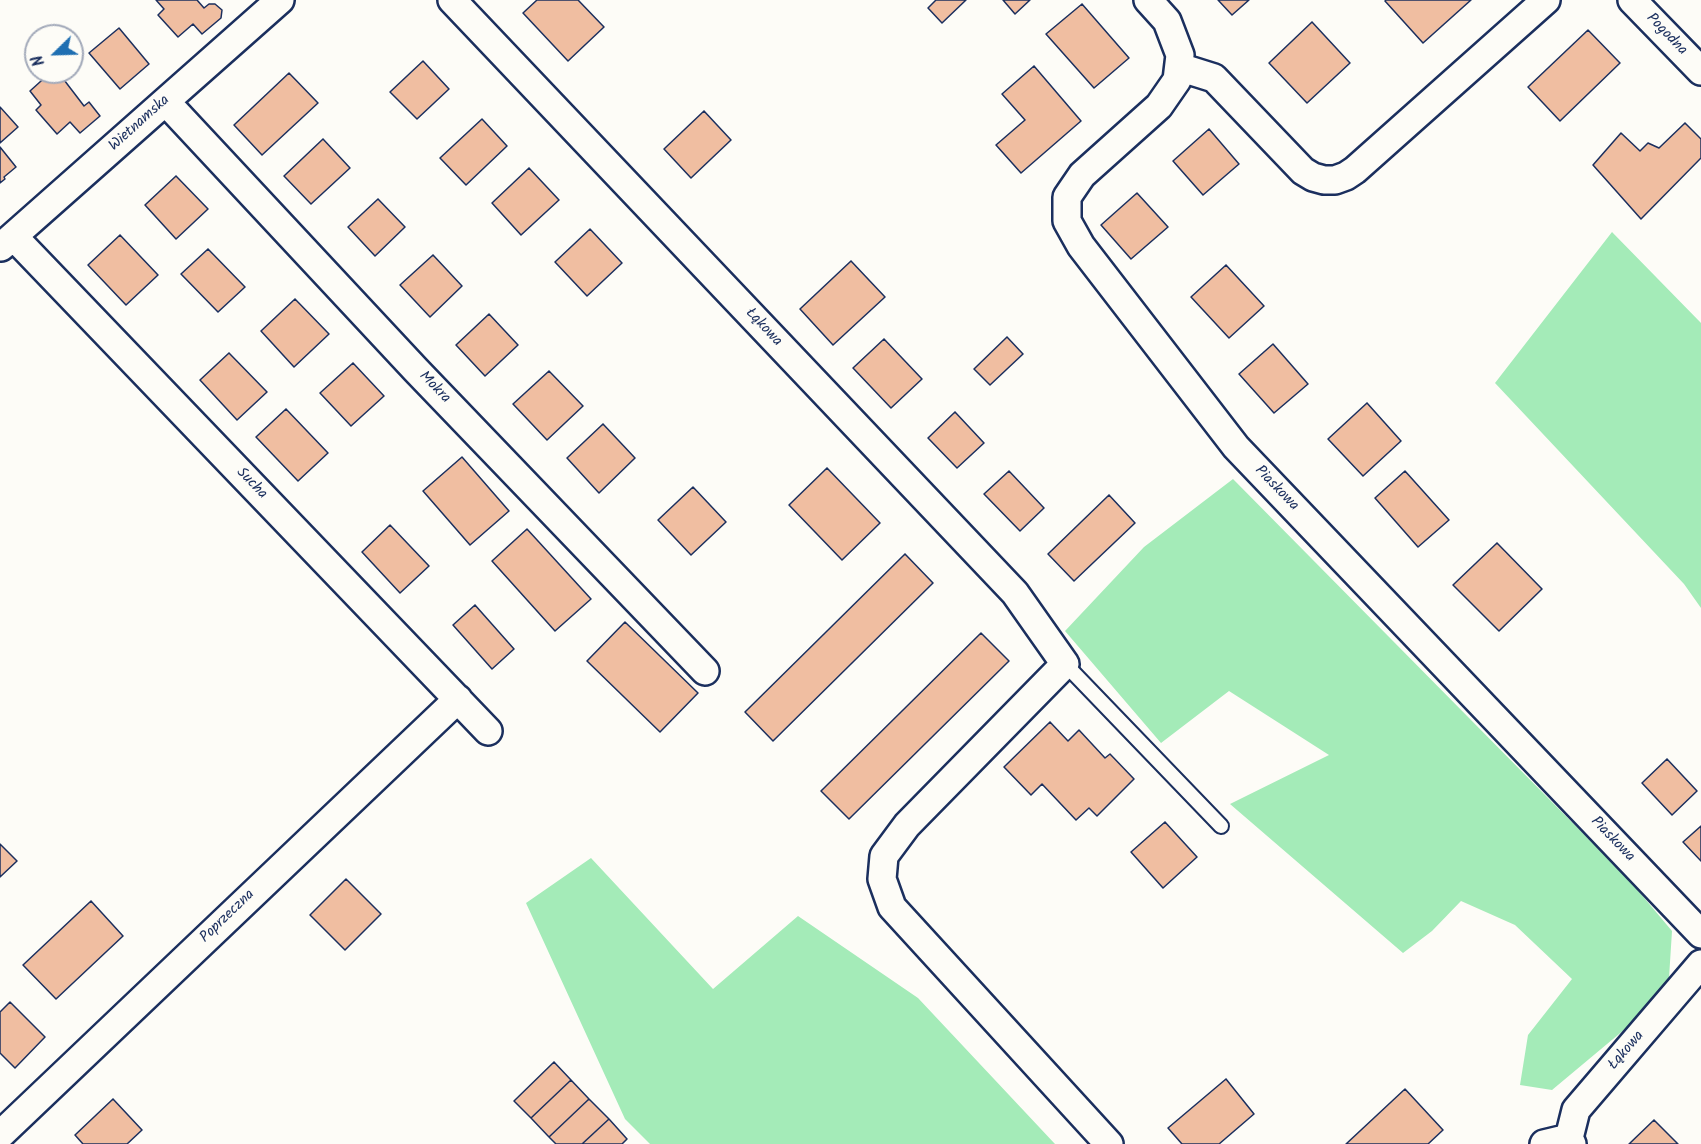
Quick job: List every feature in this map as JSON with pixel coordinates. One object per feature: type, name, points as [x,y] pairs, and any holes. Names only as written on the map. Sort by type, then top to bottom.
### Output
[{"type":"street","name":"Wietnamska","points":[[7,243],[280,0]]},
{"type":"street","name":"Łąkowa","points":[[452,0],[1015,593],[1065,664]]},
{"type":"street","points":[[1148,0],[1167,21],[1180,55],[1179,67],[1214,78],[1303,171],[1324,180],[1335,180],[1355,170],[1546,0]]},
{"type":"street","name":"Pogodna","points":[[1632,0],[1701,71]]},
{"type":"street","name":"Piaskowa","points":[[1179,67],[1177,80],[1159,106],[1082,175],[1067,197],[1067,221],[1081,246],[1236,447],[1701,934]]},
{"type":"street","name":"Mokra","points":[[166,102],[705,671]]},
{"type":"street","name":"Sucha","points":[[7,243],[488,731]]},
{"type":"street","points":[[1065,664],[907,825],[884,856],[882,879],[892,907],[1109,1144]]},
{"type":"street","name":"Poprzeczna","points":[[0,1135],[458,699]]},
{"type":"street","name":"Łąkowa","points":[[1562,1142],[1576,1110],[1701,964]]},
{"type":"lane","points":[[1065,664],[1221,826]]},
{"type":"green space","points":[[1612,232],[1701,323],[1701,608],[1684,584],[1495,383]]},
{"type":"green space","points":[[1233,479],[1630,881],[1672,931],[1669,978],[1631,1024],[1552,1090],[1520,1085],[1528,1035],[1572,979],[1515,925],[1461,901],[1432,931],[1403,953],[1230,804],[1329,755],[1229,691],[1161,743],[1065,631],[1144,547]]},
{"type":"green space","points":[[591,858],[713,989],[798,916],[918,998],[1055,1144],[650,1144],[625,1119],[526,903]]},
{"type":"building","points":[[156,0],[197,0],[204,8],[209,4],[215,4],[222,10],[221,18],[202,34],[193,24],[178,37],[158,15],[164,9]]},
{"type":"building","points":[[537,0],[578,0],[604,27],[568,61],[523,13]]},
{"type":"building","points":[[936,0],[966,0],[942,23],[928,8]]},
{"type":"building","points":[[1003,0],[1030,0],[1015,14]]},
{"type":"building","points":[[1218,0],[1249,0],[1232,15]]},
{"type":"building","points":[[1386,0],[1471,0],[1423,43]]},
{"type":"building","points":[[1082,4],[1129,58],[1094,88],[1046,34]]},
{"type":"building","points":[[1312,22],[1350,63],[1307,103],[1269,63]]},
{"type":"building","points":[[119,28],[149,64],[120,89],[89,53]]},
{"type":"building","points":[[1588,30],[1620,63],[1560,121],[1528,87]]},
{"type":"building","points":[[423,61],[449,89],[417,119],[390,92]]},
{"type":"building","points":[[1034,66],[1081,121],[1021,173],[996,145],[1025,120],[1002,94]]},
{"type":"building","points":[[289,73],[318,103],[262,155],[234,125]]},
{"type":"building","points":[[38,84],[67,84],[84,106],[89,102],[100,116],[80,133],[70,122],[57,134],[36,110],[41,105],[30,91]]},
{"type":"building","points":[[0,107],[18,127],[0,143]]},
{"type":"building","points":[[704,111],[731,140],[691,178],[664,149]]},
{"type":"building","points":[[482,119],[507,146],[466,185],[440,158]]},
{"type":"building","points":[[1685,123],[1701,139],[1701,158],[1641,219],[1593,165],[1621,133],[1640,151],[1648,143],[1659,148]]},
{"type":"building","points":[[1209,129],[1239,164],[1203,195],[1173,161]]},
{"type":"building","points":[[323,139],[350,168],[311,204],[284,176]]},
{"type":"building","points":[[0,147],[16,167],[0,183]]},
{"type":"building","points":[[529,168],[559,200],[521,235],[492,203]]},
{"type":"building","points":[[176,176],[208,209],[176,239],[145,205]]},
{"type":"building","points":[[1137,193],[1168,227],[1131,259],[1101,225]]},
{"type":"building","points":[[378,199],[405,227],[375,256],[348,227]]},
{"type":"building","points":[[590,229],[622,263],[587,296],[555,262]]},
{"type":"building","points":[[120,235],[158,275],[126,305],[88,265]]},
{"type":"building","points":[[208,249],[245,287],[218,312],[181,274]]},
{"type":"building","points":[[433,255],[462,286],[430,317],[400,285]]},
{"type":"building","points":[[851,261],[885,297],[833,345],[800,309]]},
{"type":"building","points":[[1226,265],[1264,306],[1229,338],[1191,297]]},
{"type":"building","points":[[295,299],[329,334],[294,367],[261,331]]},
{"type":"building","points":[[489,314],[518,345],[485,376],[456,345]]},
{"type":"building","points":[[1007,337],[1023,354],[990,385],[974,369]]},
{"type":"building","points":[[884,339],[922,379],[891,408],[853,368]]},
{"type":"building","points":[[1273,344],[1308,384],[1274,413],[1239,374]]},
{"type":"building","points":[[229,353],[267,392],[237,420],[200,380]]},
{"type":"building","points":[[353,363],[384,396],[351,426],[320,393]]},
{"type":"building","points":[[549,371],[583,406],[547,440],[513,404]]},
{"type":"building","points":[[1367,403],[1401,441],[1363,476],[1328,439]]},
{"type":"building","points":[[286,409],[328,453],[298,481],[256,437]]},
{"type":"building","points":[[955,412],[984,443],[957,468],[928,438]]},
{"type":"building","points":[[603,424],[635,458],[599,493],[567,458]]},
{"type":"building","points":[[462,457],[509,511],[470,545],[423,491]]},
{"type":"building","points":[[827,468],[880,523],[842,560],[789,505]]},
{"type":"building","points":[[1009,471],[1044,508],[1020,531],[984,494]]},
{"type":"building","points":[[1405,471],[1449,520],[1418,547],[1375,498]]},
{"type":"building","points":[[693,487],[726,522],[691,555],[658,520]]},
{"type":"building","points":[[1109,495],[1135,523],[1074,581],[1048,554]]},
{"type":"building","points":[[390,525],[429,566],[400,593],[362,552]]},
{"type":"building","points":[[527,529],[591,599],[555,631],[492,561]]},
{"type":"building","points":[[1497,543],[1542,589],[1499,631],[1453,585]]},
{"type":"building","points":[[905,554],[933,583],[773,741],[745,712]]},
{"type":"building","points":[[475,605],[514,649],[492,669],[453,625]]},
{"type":"building","points":[[625,622],[698,693],[660,732],[587,661]]},
{"type":"building","points":[[981,633],[1009,661],[849,819],[821,791]]},
{"type":"building","points":[[1050,722],[1068,741],[1079,730],[1105,758],[1110,754],[1134,779],[1097,816],[1089,808],[1076,820],[1042,784],[1031,795],[1004,767]]},
{"type":"building","points":[[1667,759],[1697,791],[1672,815],[1642,783]]},
{"type":"building","points":[[1165,822],[1197,857],[1163,888],[1131,852]]},
{"type":"building","points":[[1701,826],[1701,861],[1683,842]]},
{"type":"building","points":[[0,844],[17,861],[0,877]]},
{"type":"building","points":[[346,879],[381,914],[345,950],[310,915]]},
{"type":"building","points":[[91,901],[123,936],[56,999],[23,965]]},
{"type":"building","points":[[10,1002],[45,1037],[15,1068],[0,1053],[0,1012]]},
{"type":"building","points":[[554,1062],[571,1080],[531,1118],[514,1101]]},
{"type":"building","points":[[1226,1079],[1254,1114],[1219,1144],[1182,1144],[1168,1128]]},
{"type":"building","points":[[571,1080],[589,1099],[549,1137],[531,1118]]},
{"type":"building","points":[[1405,1089],[1443,1130],[1428,1144],[1346,1144]]},
{"type":"building","points":[[113,1099],[142,1130],[127,1144],[83,1144],[75,1135]]},
{"type":"building","points":[[589,1099],[609,1119],[582,1144],[556,1144],[549,1137]]},
{"type":"building","points":[[609,1119],[627,1139],[622,1144],[582,1144]]},
{"type":"building","points":[[1654,1120],[1678,1144],[1629,1144]]}]
